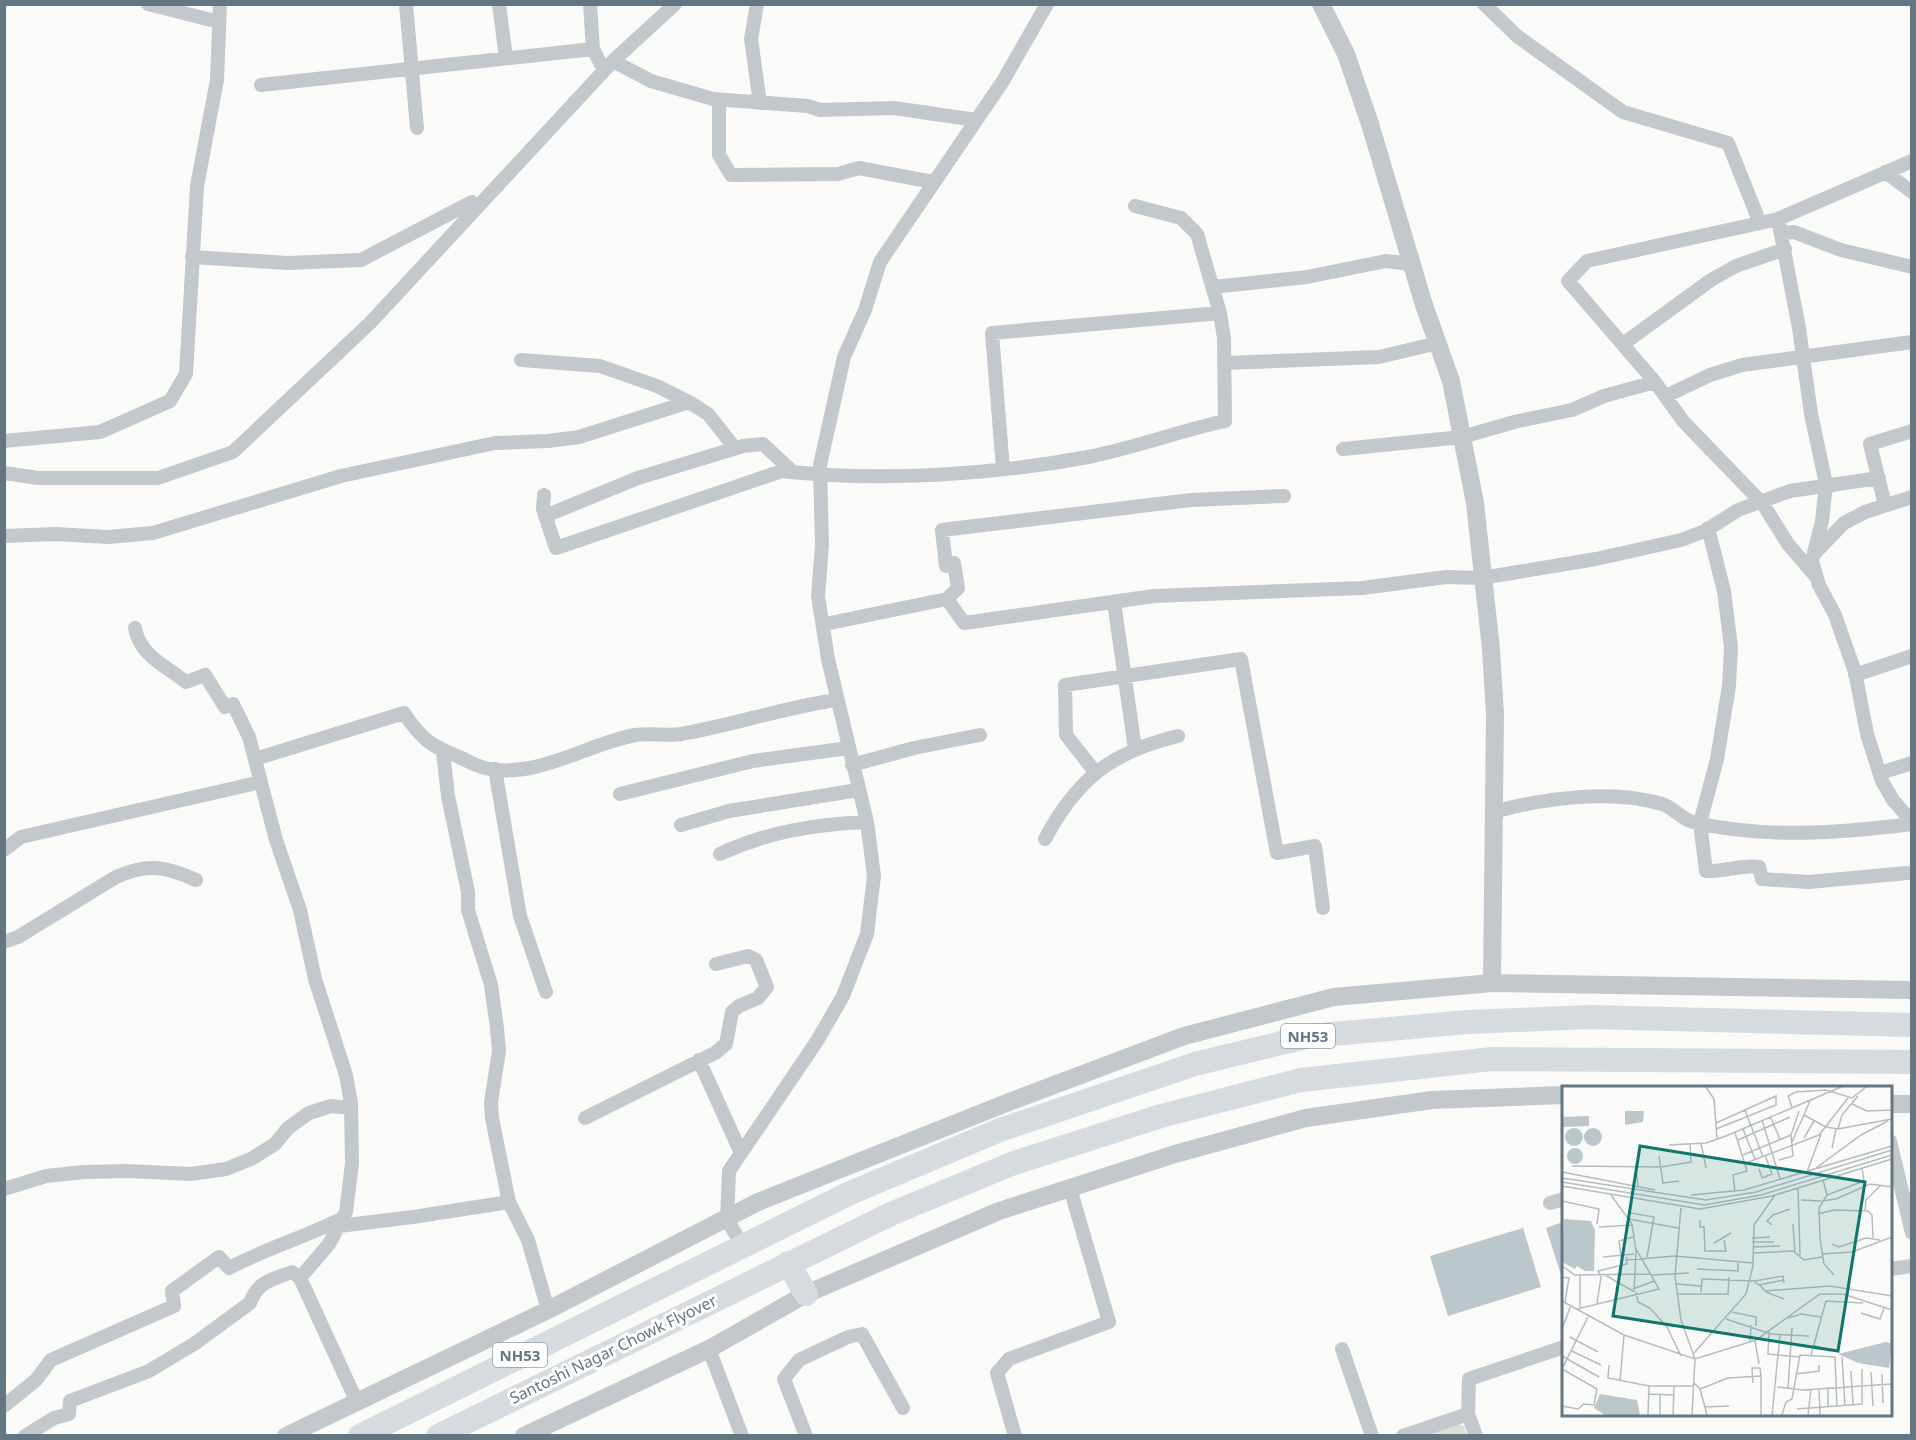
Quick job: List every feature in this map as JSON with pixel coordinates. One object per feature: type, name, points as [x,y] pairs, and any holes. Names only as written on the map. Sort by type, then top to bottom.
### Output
[{"type":"highway","name":"NH53","points":[[360,1436],[850,1193],[1000,1130],[1195,1064],[1310,1036],[1468,1022],[1590,1017],[1911,1025]]},
{"type":"highway","name":"NH53","points":[[788,1263],[893,1213],[1014,1163],[1161,1116],[1301,1080],[1492,1059],[1911,1062]]},
{"type":"highway","points":[[788,1263],[806,1294]]},
{"type":"highway","name":"Santoshi Nagar Chowk Flyover","points":[[438,1436],[788,1263]]},
{"type":"street","points":[[148,4],[219,22]]},
{"type":"street","points":[[4,441],[100,432],[170,401],[186,374],[197,186],[217,80],[220,4]]},
{"type":"street","points":[[406,4],[417,128]]},
{"type":"street","points":[[499,4],[506,58]]},
{"type":"street","points":[[590,4],[593,49],[609,65],[651,81],[719,100],[808,106],[820,110],[894,108],[976,120]]},
{"type":"street","points":[[4,473],[38,478],[158,478],[232,452],[370,323],[609,65],[675,4]]},
{"type":"street","points":[[757,4],[751,39],[760,103]]},
{"type":"street","points":[[744,1246],[728,1220],[729,1172],[817,1041],[843,996],[867,934],[874,876],[867,822],[837,700],[825,624],[818,596],[822,545],[820,465],[844,357],[865,310],[880,262],[1003,81],[1047,4]]},
{"type":"street","points":[[1321,4],[1346,54],[1367,114],[1412,264],[1451,381],[1475,503],[1491,650],[1494,713],[1492,982]]},
{"type":"street","points":[[1484,4],[1517,36],[1623,112],[1728,144],[1760,223]]},
{"type":"street","points":[[261,85],[593,49]]},
{"type":"street","points":[[719,100],[718,155],[731,175],[838,174],[859,168],[933,182]]},
{"type":"street","points":[[1780,226],[1911,161]]},
{"type":"street","points":[[1885,172],[1911,192]]},
{"type":"street","points":[[192,257],[288,262],[361,260],[459,210],[489,192]]},
{"type":"street","points":[[544,495],[545,516],[556,548],[782,471],[821,476],[954,474],[1003,469],[1089,456],[1225,421],[1220,313],[1197,234],[1180,218],[1135,206]]},
{"type":"street","points":[[1817,578],[1788,544],[1760,501],[1683,421],[1655,382],[1568,281],[1587,261],[1760,223],[1780,226],[1840,250],[1911,267]]},
{"type":"street","points":[[1494,812],[1547,801],[1612,798],[1664,804],[1691,822],[1748,830],[1811,832],[1864,830],[1911,823],[1893,800],[1880,774],[1867,734],[1855,675],[1835,615],[1817,578],[1812,561],[1822,520],[1826,488],[1810,414],[1803,357],[1780,226]]},
{"type":"street","points":[[1623,344],[1711,280],[1736,266],[1785,249]]},
{"type":"street","points":[[1213,287],[1307,277],[1386,261],[1412,264]]},
{"type":"street","points":[[1003,469],[992,333],[1220,313]]},
{"type":"street","points":[[1666,396],[1710,375],[1742,365],[1911,342]]},
{"type":"street","points":[[1224,363],[1379,357],[1438,343]]},
{"type":"street","points":[[521,360],[600,366],[657,386],[690,402],[708,414],[735,448]]},
{"type":"street","points":[[1343,449],[1462,437],[1518,421],[1572,410],[1604,396],[1655,382]]},
{"type":"street","points":[[4,536],[55,534],[108,537],[153,534],[341,476],[495,443],[549,441],[579,436],[690,402]]},
{"type":"street","points":[[1885,505],[1870,444],[1911,431]]},
{"type":"street","points":[[545,516],[638,478],[735,448],[763,444],[793,472]]},
{"type":"street","points":[[947,599],[964,623],[1114,602],[1213,592],[1362,588],[1446,577],[1482,578],[1596,559],[1681,540],[1760,501],[1811,487],[1826,488],[1879,478]]},
{"type":"street","points":[[825,624],[947,599],[958,588],[954,563],[946,566],[942,530],[1191,500],[1284,496]]},
{"type":"street","points":[[1814,554],[1844,523],[1885,505],[1911,497]]},
{"type":"street","points":[[1708,528],[1724,591],[1731,647],[1729,686],[1717,759],[1700,823],[1706,871],[1724,872],[1749,865],[1759,867],[1762,879],[1809,882],[1907,873]]},
{"type":"street","points":[[1114,602],[1135,749]]},
{"type":"street","points":[[135,628],[137,641],[147,656],[164,664],[186,682],[205,675],[225,707],[233,705],[249,737],[276,840],[300,910],[315,979],[346,1075],[351,1108],[352,1163],[341,1222],[329,1244],[300,1278]]},
{"type":"street","points":[[1855,675],[1911,656]]},
{"type":"street","points":[[1096,773],[1066,735],[1065,685],[1240,659],[1276,853],[1315,846],[1323,908]]},
{"type":"street","points":[[255,759],[404,712],[424,740],[443,752],[486,768],[532,766],[635,735],[679,734],[754,720],[810,704],[837,700]]},
{"type":"street","points":[[852,765],[914,748],[980,735]]},
{"type":"street","points":[[1045,839],[1076,789],[1096,773],[1135,749],[1178,736]]},
{"type":"street","points":[[620,794],[753,761],[848,748]]},
{"type":"street","points":[[443,752],[448,796],[468,892],[468,910],[491,985],[497,1028],[499,1051],[491,1102],[492,1118],[509,1202],[528,1240],[548,1311]]},
{"type":"street","points":[[1880,774],[1911,763]]},
{"type":"street","points":[[495,769],[520,915],[546,992]]},
{"type":"street","points":[[4,850],[21,837],[261,782]]},
{"type":"street","points":[[681,825],[729,811],[858,790]]},
{"type":"street","points":[[720,854],[740,844],[791,830],[824,824],[867,822]]},
{"type":"street","points":[[4,942],[133,869],[159,866],[196,880]]},
{"type":"street","points":[[585,1118],[715,1053],[726,1044],[732,1012],[738,1006],[758,998],[767,987],[756,960],[748,957],[716,964]]},
{"type":"street","points":[[286,1436],[548,1311],[728,1220],[758,1202],[1009,1102],[1184,1036],[1334,997],[1492,982],[1911,990]]},
{"type":"street","points":[[699,1060],[741,1154]]},
{"type":"street","points":[[524,1436],[709,1349],[806,1294],[999,1211],[1175,1154],[1306,1118],[1432,1100],[1562,1095]]},
{"type":"street","points":[[1892,1104],[1911,1104]]},
{"type":"street","points":[[4,1189],[45,1176],[84,1172],[191,1174],[226,1169],[251,1159],[275,1144],[288,1128],[309,1113],[331,1106],[351,1108]]},
{"type":"street","points":[[1892,1150],[1911,1233]]},
{"type":"street","points":[[1015,1436],[997,1373],[1010,1359],[1109,1322],[1070,1188]]},
{"type":"street","points":[[4,1406],[36,1380],[51,1360],[174,1306],[172,1291],[219,1257],[229,1268],[264,1250],[341,1222],[413,1217],[509,1202]]},
{"type":"street","points":[[1892,1269],[1911,1266]]},
{"type":"street","points":[[25,1436],[54,1418],[69,1414],[70,1401],[149,1371],[172,1359],[249,1303],[255,1290],[265,1282],[292,1272],[300,1278],[357,1402]]},
{"type":"street","points":[[806,1436],[784,1379],[799,1360],[848,1337],[862,1334],[903,1408]]},
{"type":"street","points":[[1476,1436],[1468,1414],[1469,1379],[1562,1347]]},
{"type":"street","points":[[709,1349],[742,1436]]},
{"type":"street","points":[[1342,1349],[1372,1436]]},
{"type":"street","points":[[1403,1436],[1468,1414]]},
{"type":"shaded area","points":[[1562,1222],[1562,1278],[1546,1228]]},
{"type":"shaded area","points":[[1523,1228],[1541,1287],[1448,1316],[1430,1256]]},
{"type":"shaded area","points":[[1456,1424],[1464,1426],[1467,1435],[1423,1436]]}]
